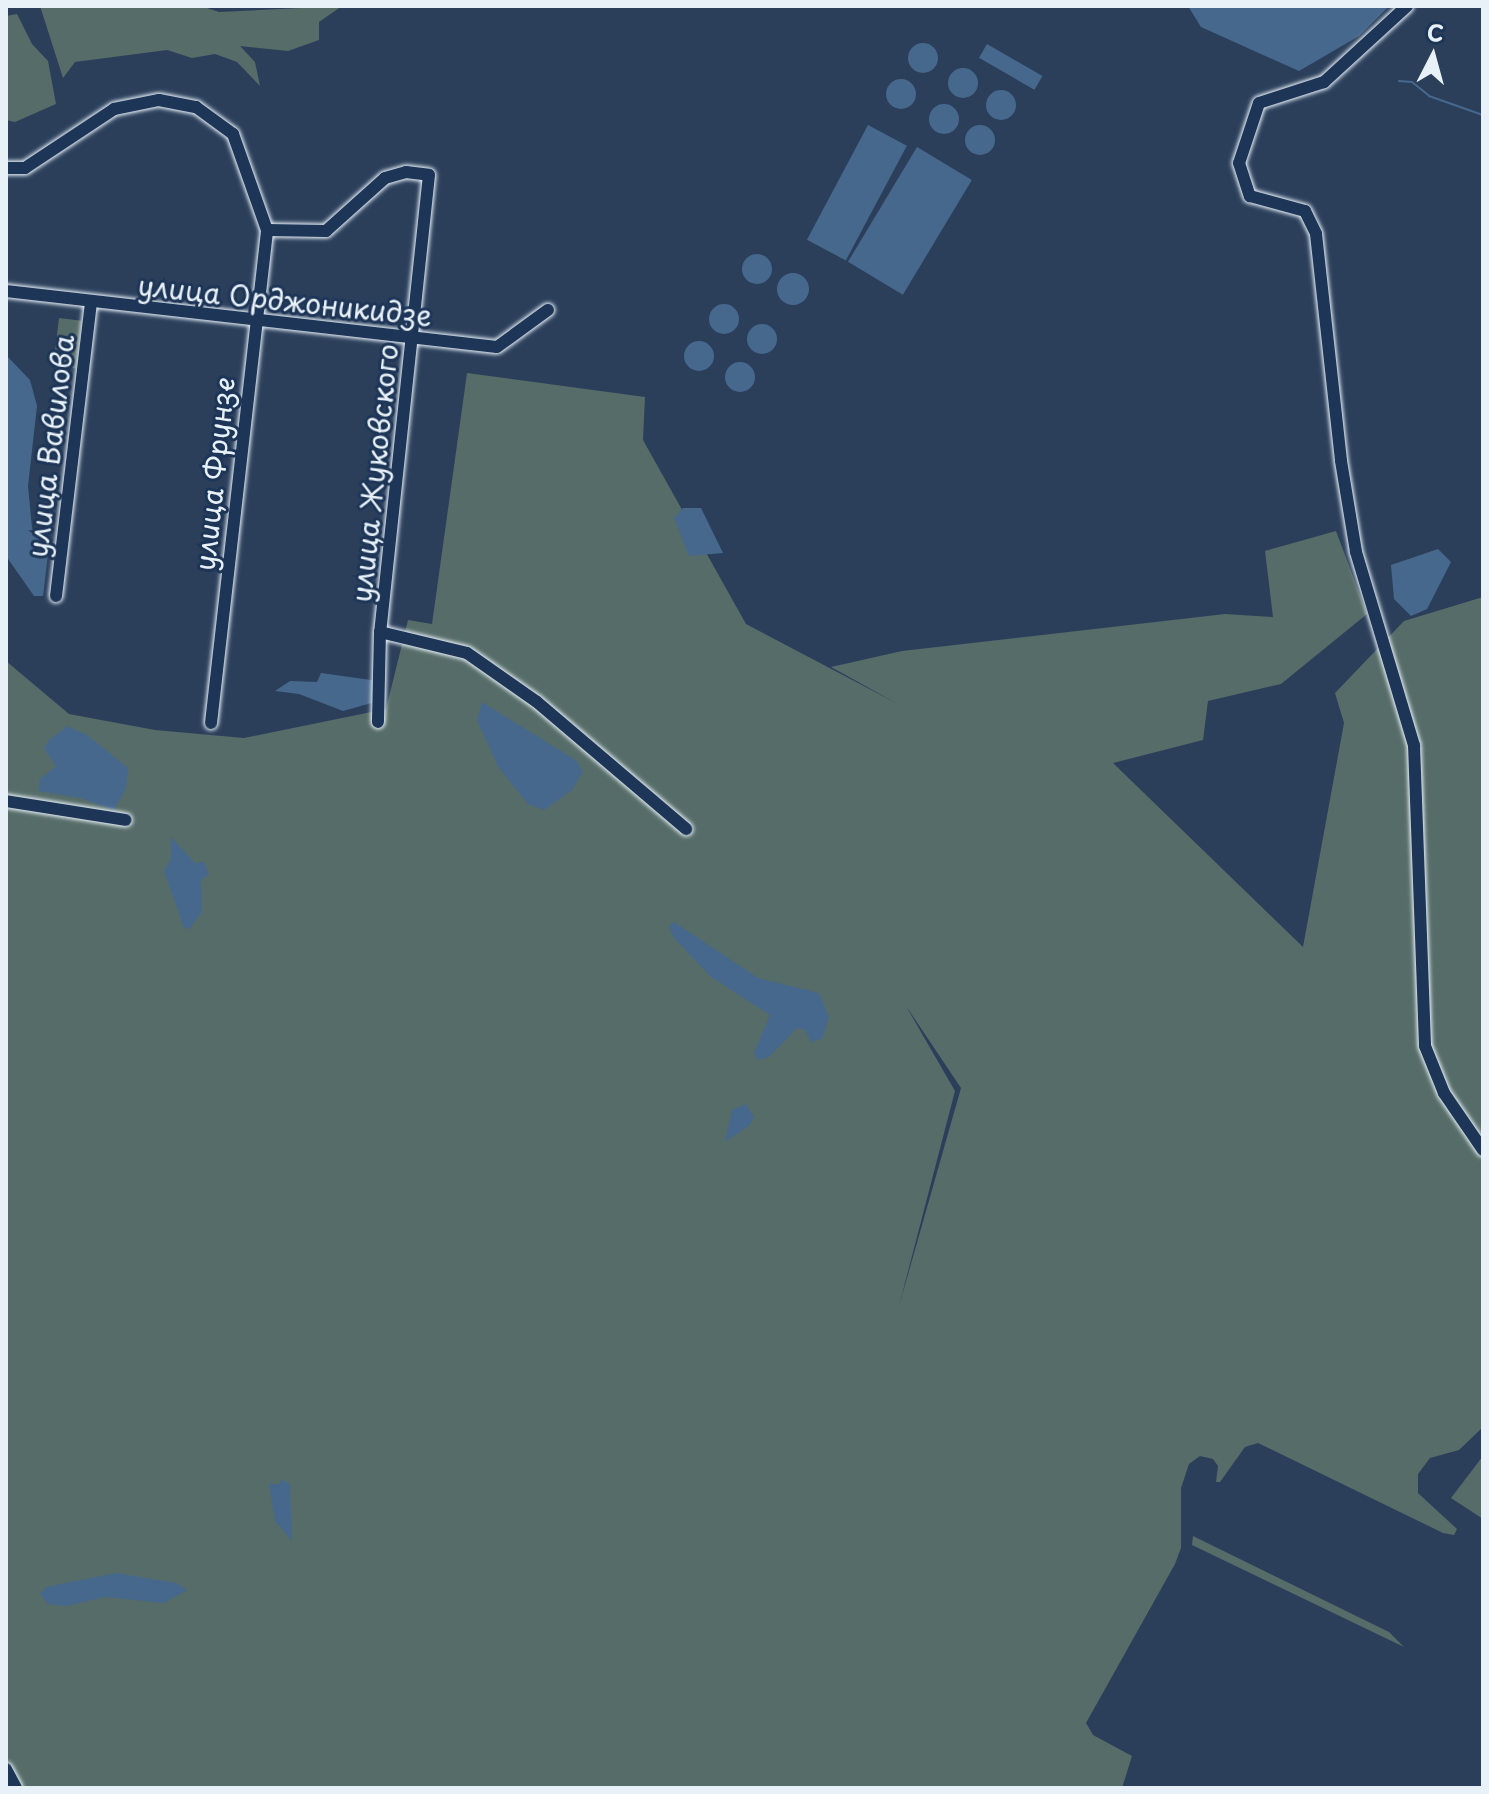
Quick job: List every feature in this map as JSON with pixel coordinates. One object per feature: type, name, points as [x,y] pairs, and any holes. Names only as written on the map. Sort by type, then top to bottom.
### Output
[{"type":"street","points":[[1407,6],[1324,82],[1259,103],[1239,163],[1250,196],[1305,211],[1316,234],[1341,461],[1356,552],[1414,745],[1425,1046],[1444,1093],[1483,1150]]},
{"type":"street","points":[[6,168],[25,168],[83,126],[136,101],[196,107],[233,134],[267,230]]},
{"type":"street","name":"улица Жуковского","points":[[267,230],[326,231],[395,173],[429,175],[380,632],[378,722]]},
{"type":"street","name":"улица Фрунзе","points":[[211,723],[267,230]]},
{"type":"street","name":"улица Орджоникидзе","points":[[6,291],[497,347],[548,310]]},
{"type":"street","name":"улица Вавилова","points":[[56,596],[91,302]]},
{"type":"street","points":[[380,632],[467,653],[560,721],[686,829]]},
{"type":"street","points":[[6,801],[126,820]]},
{"type":"street","points":[[6,1769],[16,1788]]},
{"type":"green space","points":[[40,6],[201,6],[219,12],[342,6],[319,22],[319,40],[288,51],[240,46],[255,62],[260,86],[237,62],[215,54],[192,58],[167,50],[75,62],[63,78]]},
{"type":"green space","points":[[17,14],[32,44],[48,61],[56,104],[15,122],[6,120],[6,16]]},
{"type":"green space","points":[[59,318],[82,321],[76,368],[53,366]]},
{"type":"green space","points":[[467,373],[645,397],[643,440],[746,624],[898,704],[831,667],[902,651],[1225,614],[1273,617],[1265,551],[1336,531],[1367,614],[1281,684],[1208,701],[1203,740],[1113,763],[1303,947],[1344,723],[1335,693],[1404,621],[1483,597],[1483,1427],[1459,1450],[1430,1458],[1418,1474],[1418,1493],[1457,1529],[1454,1535],[1443,1533],[1258,1443],[1245,1447],[1220,1482],[1216,1482],[1218,1466],[1213,1459],[1200,1456],[1189,1464],[1181,1488],[1181,1548],[1175,1564],[1086,1723],[1093,1735],[1132,1756],[1122,1788],[6,1788],[6,661],[69,714],[155,730],[244,738],[386,709],[408,620],[432,624]],"holes":[[[906,1006],[961,1088],[899,1306],[955,1091]]]},
{"type":"green space","points":[[1483,1456],[1483,1519],[1451,1498]]},
{"type":"green space","points":[[1193,1536],[1389,1632],[1404,1647],[1192,1545]]},
{"type":"water","points":[[1188,6],[1389,6],[1359,36],[1299,71],[1201,27]]},
{"type":"water","points":[[923,43],[934,47],[938,58],[934,69],[923,73],[912,69],[908,58],[912,47]]},
{"type":"water","points":[[987,44],[1042,76],[1034,90],[979,58]]},
{"type":"water","points":[[963,68],[974,72],[978,83],[974,94],[963,98],[952,94],[948,83],[952,72]]},
{"type":"water","points":[[901,79],[912,83],[916,94],[912,105],[901,109],[890,105],[886,94],[890,83]]},
{"type":"water","points":[[1001,90],[1012,94],[1016,105],[1012,116],[1001,120],[990,116],[986,105],[990,94]]},
{"type":"water","points":[[944,104],[955,108],[959,119],[955,130],[944,134],[933,130],[929,119],[933,108]]},
{"type":"water","points":[[868,125],[907,146],[846,260],[807,240]]},
{"type":"water","points":[[980,125],[991,129],[995,140],[991,151],[980,155],[969,151],[965,140],[969,129]]},
{"type":"water","points":[[917,147],[972,180],[903,295],[848,262]]},
{"type":"water","points":[[757,254],[768,258],[772,269],[768,280],[757,284],[746,280],[742,269],[746,258]]},
{"type":"water","points":[[793,273],[804,278],[809,289],[804,300],[793,305],[782,300],[777,289],[782,278]]},
{"type":"water","points":[[724,304],[735,308],[739,319],[735,330],[724,334],[713,330],[709,319],[713,308]]},
{"type":"water","points":[[762,324],[773,328],[777,339],[773,350],[762,354],[751,350],[747,339],[751,328]]},
{"type":"water","points":[[699,341],[710,345],[714,356],[710,367],[699,371],[688,367],[684,356],[688,345]]},
{"type":"water","points":[[6,355],[30,380],[37,406],[28,486],[32,528],[48,554],[43,596],[34,596],[6,556]]},
{"type":"water","points":[[740,362],[751,366],[755,377],[751,388],[740,392],[729,388],[725,377],[729,366]]},
{"type":"water","points":[[683,508],[701,508],[723,553],[689,556],[674,518]]},
{"type":"water","points":[[1438,549],[1451,562],[1427,609],[1411,616],[1394,599],[1391,565]]},
{"type":"water","points":[[321,673],[378,681],[375,702],[343,711],[299,694],[275,691],[290,681],[317,682]]},
{"type":"water","points":[[482,702],[577,761],[583,772],[572,790],[544,810],[528,804],[498,767],[477,720]]},
{"type":"water","points":[[67,726],[87,735],[128,768],[126,788],[114,810],[80,798],[38,791],[40,779],[56,766],[44,749],[48,741]]},
{"type":"water","points":[[171,837],[195,863],[204,862],[209,874],[201,880],[202,912],[189,929],[184,928],[164,871],[171,859]]},
{"type":"water","points":[[674,922],[758,978],[819,993],[829,1017],[822,1039],[811,1042],[805,1030],[797,1028],[769,1057],[758,1060],[754,1053],[770,1015],[711,977],[674,938],[669,927]]},
{"type":"water","points":[[746,1104],[754,1117],[750,1125],[725,1142],[732,1110]]},
{"type":"water","points":[[281,1479],[290,1484],[292,1541],[275,1521],[269,1484],[280,1484]]},
{"type":"water","points":[[116,1573],[176,1583],[187,1590],[164,1603],[104,1597],[67,1606],[48,1604],[40,1594],[46,1587]]},
{"type":"waterway","points":[[242,6],[279,6]]},
{"type":"waterway","points":[[1399,81],[1412,82],[1429,96],[1483,115]]}]
